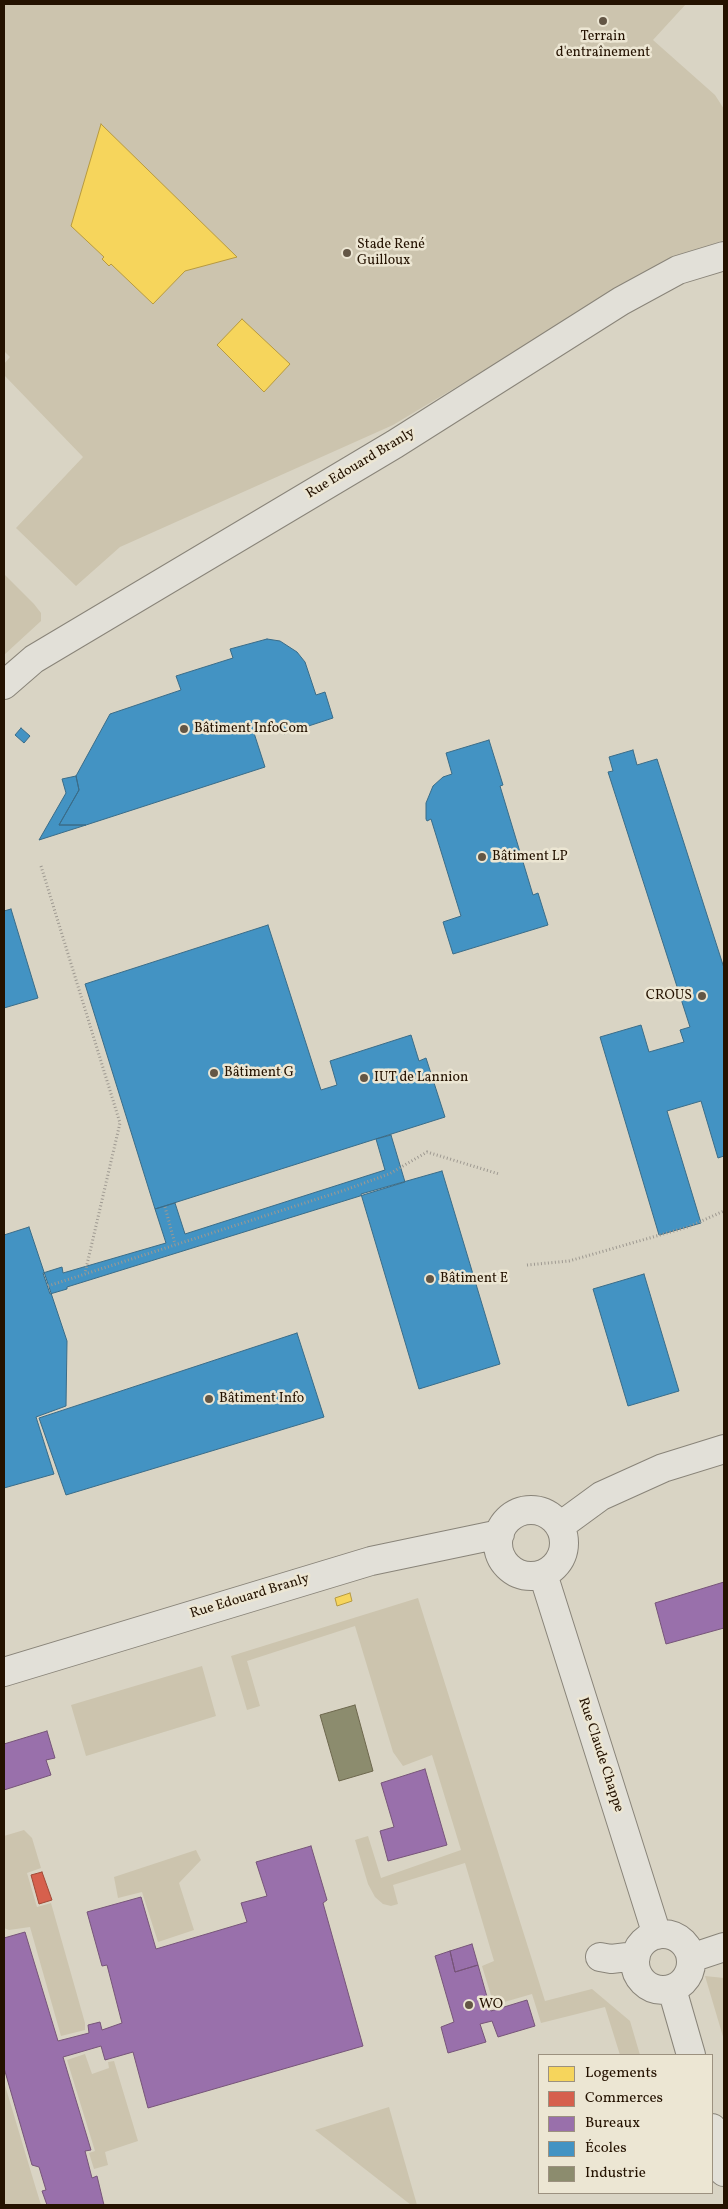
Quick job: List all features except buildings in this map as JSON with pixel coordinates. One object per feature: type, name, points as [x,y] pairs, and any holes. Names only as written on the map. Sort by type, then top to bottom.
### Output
[{"type":"street","name":"Rue Edouard Branly","points":[[4,685],[34,659],[395,444],[621,301],[678,270],[724,256]]},
{"type":"street","points":[[560,1526],[600,1496],[663,1468],[724,1449]]},
{"type":"street","points":[[527,1510],[540,1511],[552,1516],[560,1526],[564,1535],[563,1554],[558,1563],[543,1574],[522,1576],[513,1571],[500,1554],[500,1534],[510,1518],[527,1510]]},
{"type":"street","name":"Rue Edouard Branly","points":[[4,1672],[371,1561],[500,1534]]},
{"type":"street","name":"Rue Claude Chappe","points":[[543,1574],[657,1935]]},
{"type":"street","points":[[657,1935],[674,1936],[682,1941],[691,1958],[687,1977],[672,1989],[662,1990],[645,1983],[638,1975],[636,1956],[646,1940],[657,1935]]},
{"type":"street","points":[[691,1958],[724,1947]]},
{"type":"street","points":[[600,1957],[611,1960],[636,1956]]},
{"type":"street","points":[[672,1989],[691,2054]]},
{"type":"street","points":[[713,2132],[724,2172]]},
{"type":"path","points":[[41,866],[120,1123],[85,1274]]},
{"type":"path","points":[[48,1286],[389,1174],[427,1152],[499,1174]]},
{"type":"path","points":[[165,1206],[176,1244]]},
{"type":"path","points":[[527,1266],[569,1260],[688,1227],[724,1212]]},
{"type":"shaded area","name":"Stade René Guilloux","points":[[4,4],[686,4],[653,40],[715,95],[724,109],[724,240],[657,267],[393,425],[120,547],[76,586],[16,528],[83,457],[4,375],[4,364],[10,357],[4,351]]},
{"type":"shaded area","points":[[4,574],[34,604],[41,613],[41,621],[4,655]]},
{"type":"shaded area","points":[[418,1598],[545,2001],[592,1989],[630,2021],[640,2054],[620,2054],[605,2007],[541,2023],[532,1994],[494,2005],[482,1966],[494,1961],[465,1863],[393,1885],[398,1904],[391,1906],[383,1904],[375,1897],[368,1884],[355,1840],[368,1836],[381,1878],[461,1850],[432,1755],[403,1766],[393,1752],[355,1626],[247,1661],[260,1706],[247,1710],[231,1656]]},
{"type":"shaded area","points":[[202,1666],[216,1716],[86,1756],[71,1705]]},
{"type":"shaded area","points":[[24,1830],[32,1838],[41,1868],[27,1873],[37,1907],[51,1903],[85,2023],[85,2030],[61,2036],[30,1927],[9,1930],[4,1928],[4,1836]]},
{"type":"shaded area","points":[[196,1850],[201,1860],[179,1883],[194,1930],[158,1942],[142,1892],[118,1898],[114,1877]]},
{"type":"shaded area","points":[[705,1976],[724,1978],[724,2040]]},
{"type":"shaded area","points":[[85,2054],[92,2074],[109,2068],[108,2062],[114,2061],[138,2141],[105,2152],[108,2165],[94,2169],[89,2153],[95,2151],[67,2060]]},
{"type":"shaded area","points":[[4,2082],[37,2192],[41,2205],[4,2205]]},
{"type":"shaded area","points":[[389,2107],[417,2205],[411,2205],[315,2130]]},
{"type":"place","name":"Terrain d'entraînement","points":[[603,21]]},
{"type":"place","name":"Stade René Guilloux","points":[[347,253]]},
{"type":"place","name":"Bâtiment InfoCom","points":[[184,729]]},
{"type":"place","name":"Bâtiment LP","points":[[482,857]]},
{"type":"place","name":"CROUS","points":[[702,996]]},
{"type":"place","name":"Bâtiment G","points":[[214,1073]]},
{"type":"place","name":"IUT de Lannion","points":[[364,1078]]},
{"type":"place","name":"Bâtiment E","points":[[430,1279]]},
{"type":"place","name":"Bâtiment Info","points":[[209,1399]]},
{"type":"place","name":"WO","points":[[469,2005]]}]
